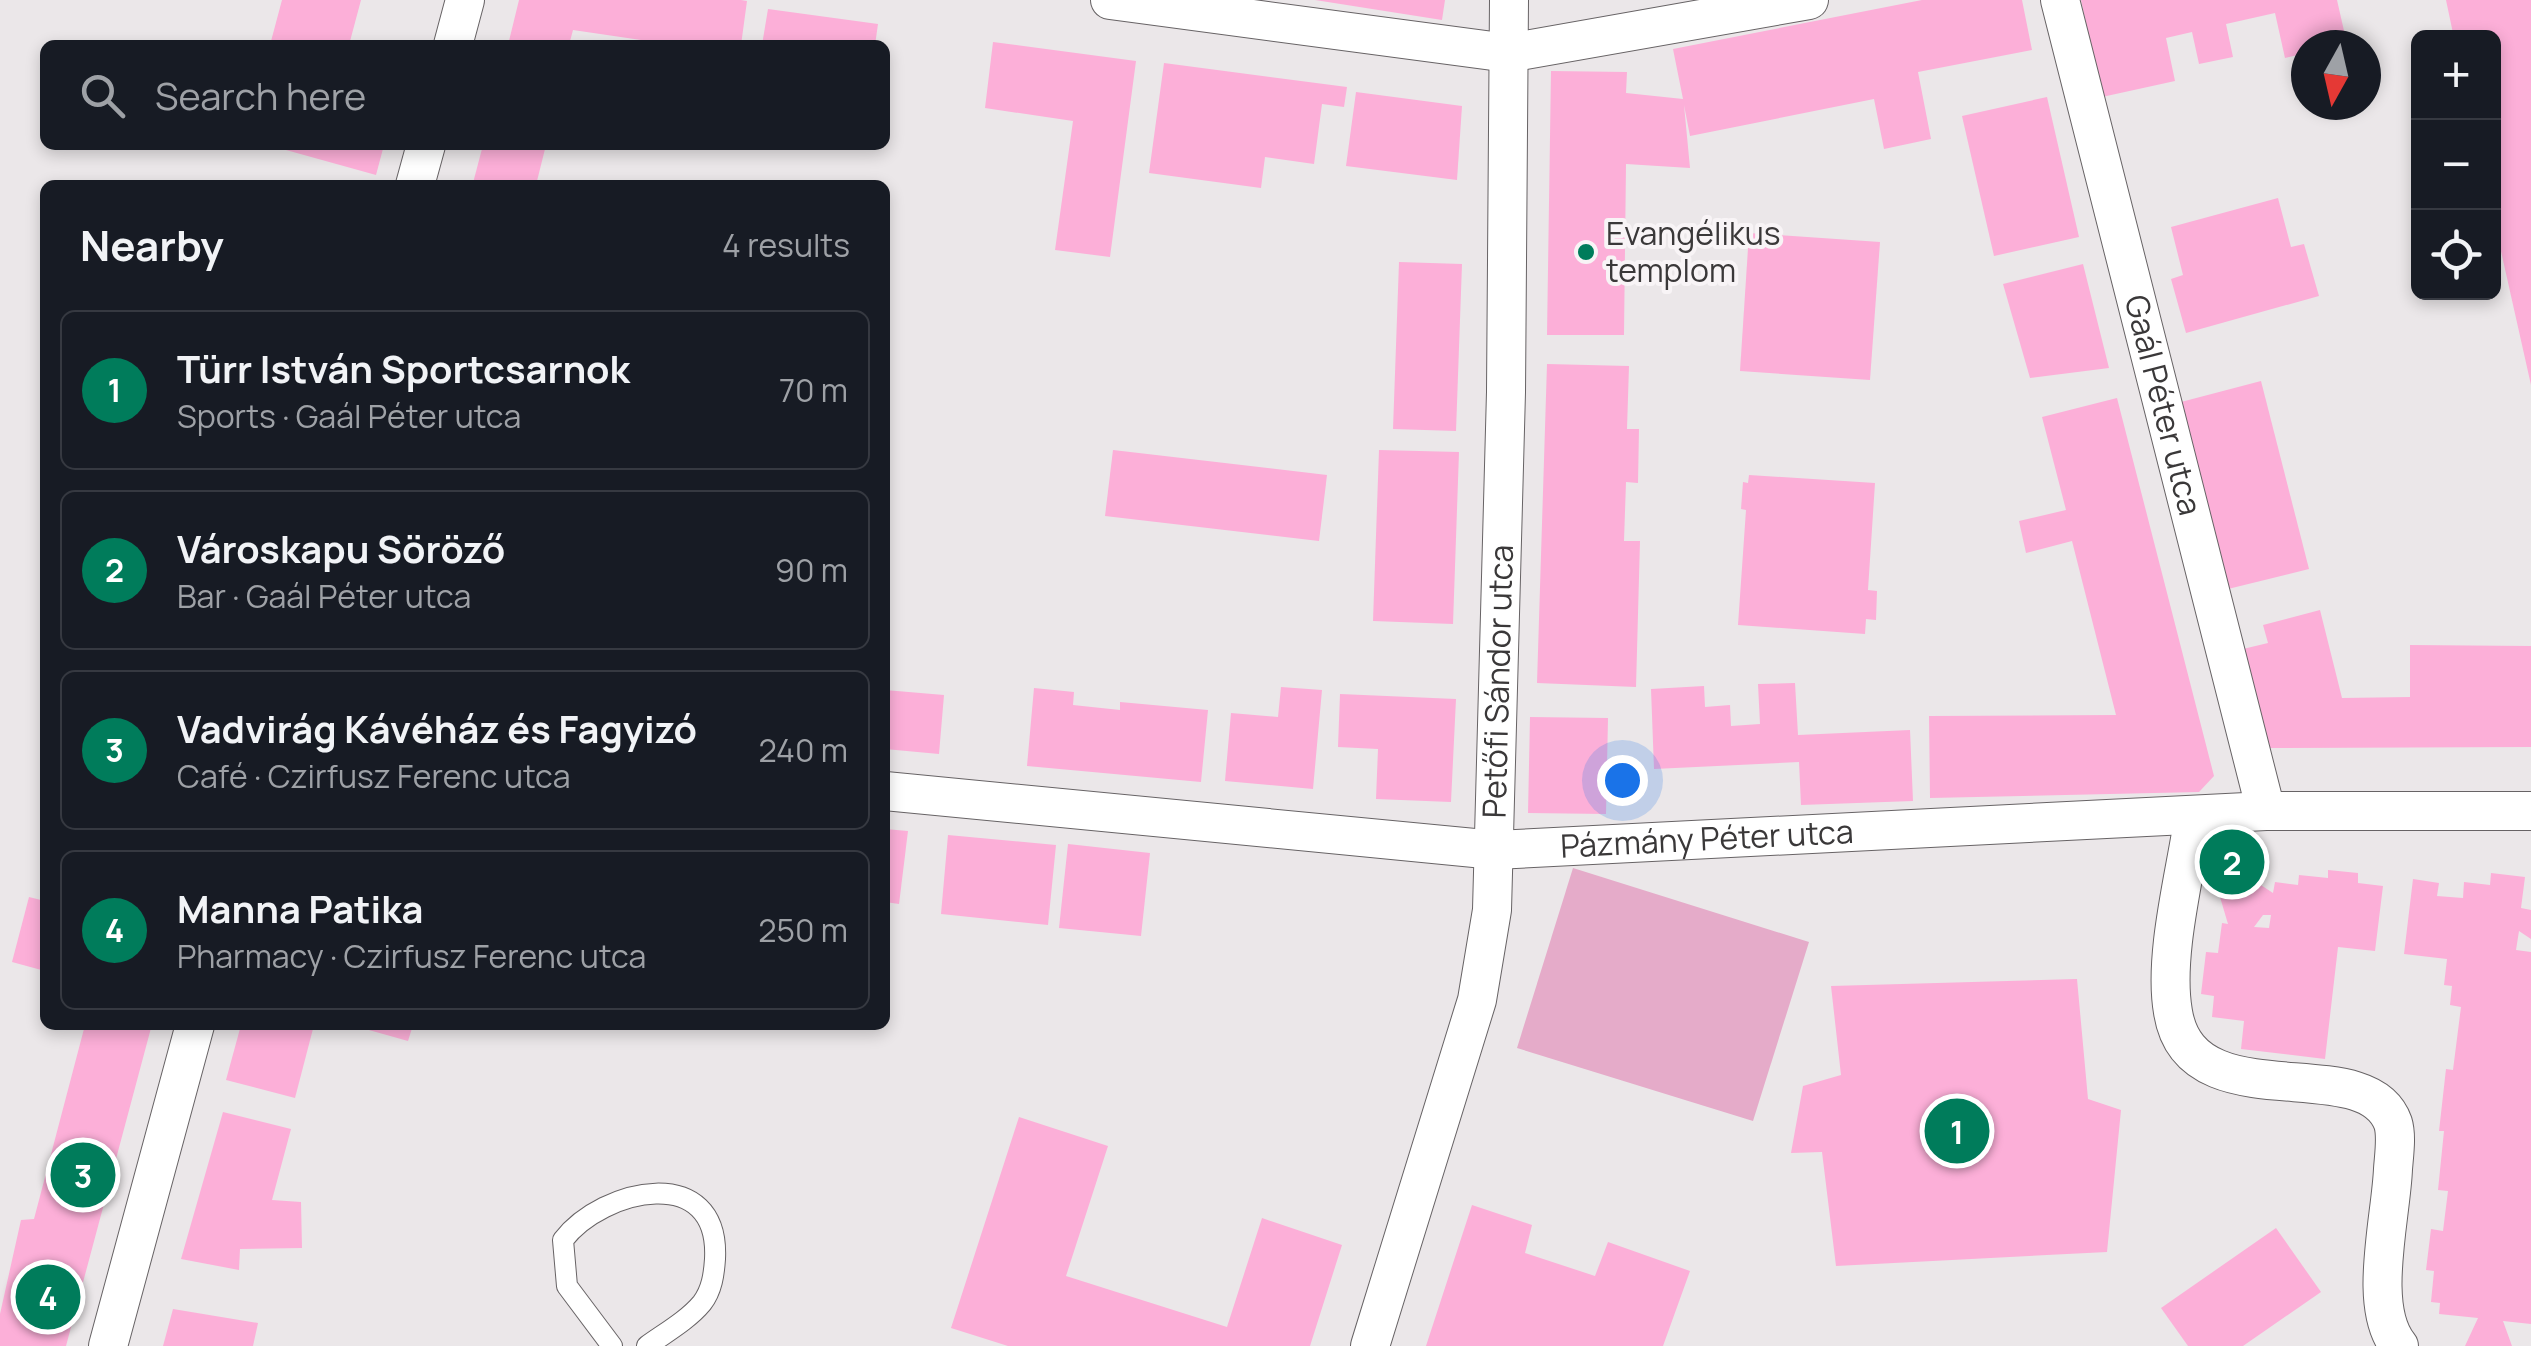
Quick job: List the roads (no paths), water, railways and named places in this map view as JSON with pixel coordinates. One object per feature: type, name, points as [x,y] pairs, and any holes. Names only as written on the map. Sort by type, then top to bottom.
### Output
[{"type":"street","points":[[454,40],[465,0]]},
{"type":"street","points":[[1110,0],[1508,53],[1808,0]]},
{"type":"street","name":"Petőfi Sándor utca","points":[[1370,1346],[1478,1000],[1492,910],[1509,0]]},
{"type":"street","name":"Gaál Péter utca","points":[[2060,0],[2266,811]]},
{"type":"street","points":[[416,180],[425,150]]},
{"type":"street","name":"Pázmány Péter utca","points":[[890,791],[1496,850],[2266,811],[2531,811]]},
{"type":"street","points":[[2194,815],[2173,964],[2172,1014],[2190,1050],[2222,1072],[2356,1092],[2377,1100],[2393,1123],[2390,1223],[2380,1307],[2389,1333],[2400,1346]]},
{"type":"street","points":[[108,1346],[194,1030]]},
{"type":"lane","points":[[612,1346],[567,1286],[563,1240],[577,1222],[598,1206],[658,1192],[684,1196],[706,1215],[716,1250],[714,1278],[703,1302],[647,1346]]},
{"type":"place","name":"Evangélikus templom","points":[[1586,252]]},
{"type":"place","name":"Városkapu Söröző","points":[[2232,862]]},
{"type":"place","name":"Türr István Sportcsarnok","points":[[1957,1131]]},
{"type":"place","name":"Vadvirág Kávéház és Fagyizó","points":[[83,1175]]},
{"type":"place","name":"Manna Patika","points":[[48,1297]]}]
